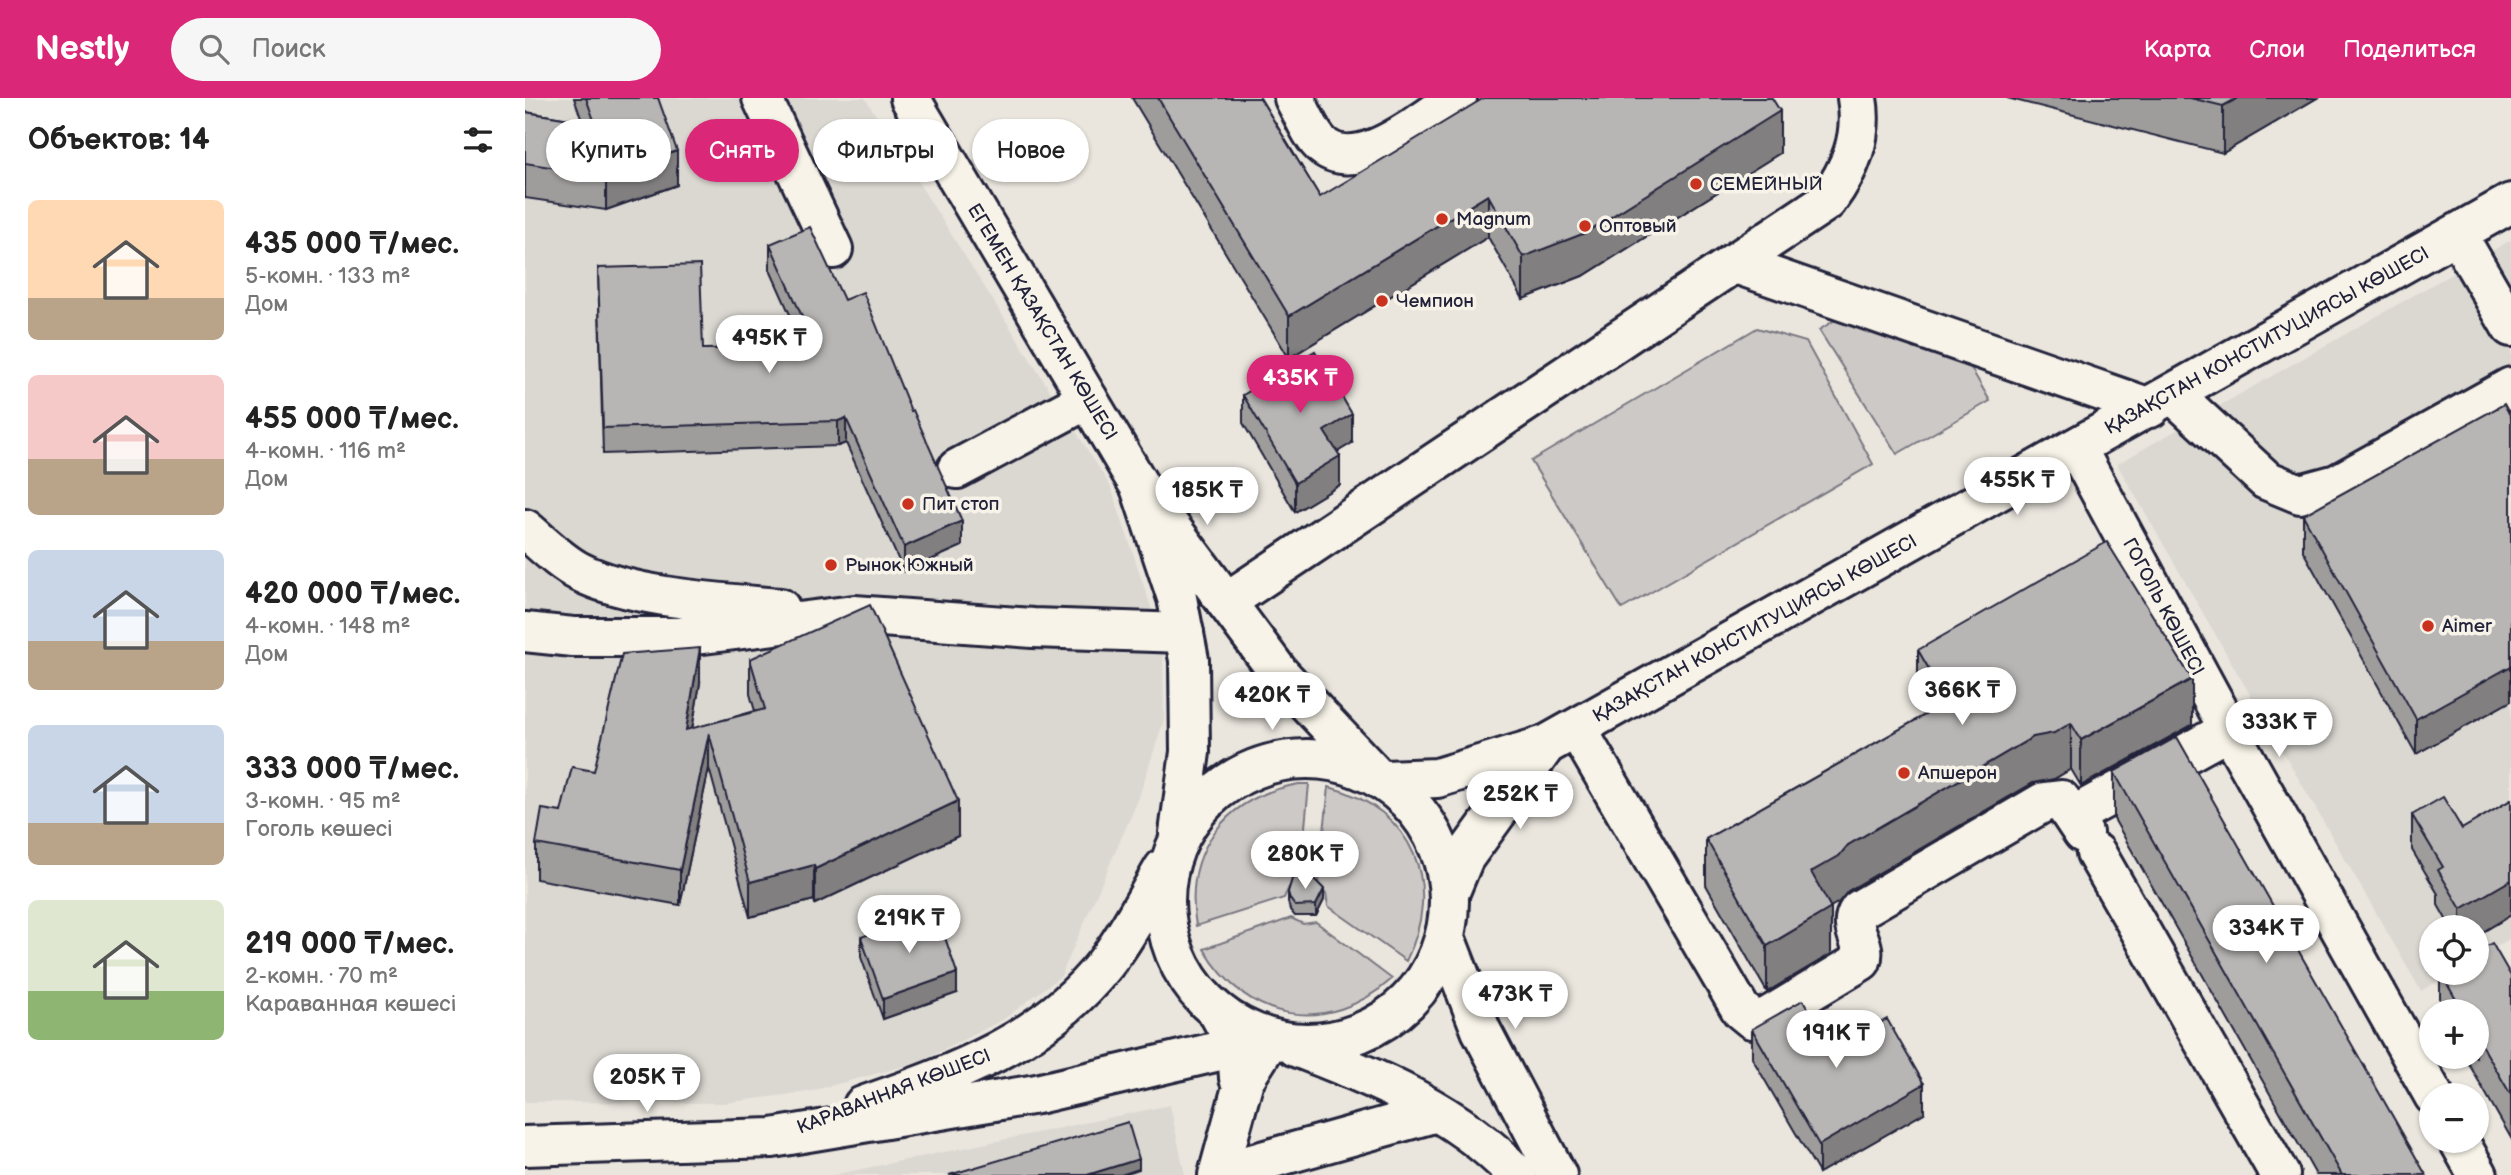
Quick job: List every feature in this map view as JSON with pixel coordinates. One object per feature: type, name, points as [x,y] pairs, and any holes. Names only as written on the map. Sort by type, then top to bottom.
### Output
[{"type":"main road","points":[[762,98],[832,249]]},
{"type":"main road","name":"ЕГЕМЕН ҚАЗАҚСТАН КӨШЕСІ","points":[[910,98],[1140,487],[1166,562],[1184,633],[1191,721],[1176,846],[1164,896],[1170,940],[1188,981],[1218,1012],[1263,1042]]},
{"type":"main road","points":[[1294,98],[1319,141],[1331,151],[1362,155],[1457,98]]},
{"type":"main road","points":[[1226,602],[1827,201],[1845,177],[1857,144],[1860,113],[1857,98]]},
{"type":"main road","name":"ҚАЗАҚСТАН КОНСТИТУЦИЯСЫ КӨШЕСІ","points":[[1380,779],[1437,778],[1562,737],[2511,202]]},
{"type":"main road","points":[[2457,234],[2511,327]]},
{"type":"main road","points":[[1733,263],[2162,401],[2266,480],[2300,494],[2318,492],[2337,484],[2511,387]]},
{"type":"main road","points":[[957,469],[1088,399]]},
{"type":"main road","name":"ГОГОЛЬ КӨШЕСІ","points":[[2077,449],[2229,730],[2427,1083]]},
{"type":"main road","points":[[1140,487],[1279,673],[1380,779],[1407,801],[1428,826],[1443,859],[1449,894],[1445,937],[1422,985],[1404,1005],[1383,1021],[1334,1041],[1263,1042]]},
{"type":"main road","points":[[525,529],[578,571],[603,582],[701,601],[1033,628],[1184,633]]},
{"type":"main road","points":[[525,632],[573,637],[679,637],[853,615]]},
{"type":"main road","points":[[2084,834],[2229,730]]},
{"type":"main road","points":[[1562,737],[1741,1010],[1752,1019],[1766,1017],[1861,961],[1863,949],[1854,926],[1854,918],[1867,904],[2044,802],[2061,800],[2084,834],[2280,1175]]},
{"type":"main road","name":"ҚАЗАҚСТАН КОНСТИТУЦИЯСЫ КӨШЕСІ","points":[[1449,894],[1464,858],[1562,737]]},
{"type":"main road","name":"КАРАВАННАЯ КӨШЕСІ","points":[[772,1138],[961,1071],[1009,1046],[1053,1017],[1106,962],[1193,815],[1224,785],[1250,770],[1276,761],[1307,758],[1336,761],[1380,779]]},
{"type":"main road","points":[[1445,937],[1481,1030],[1549,1160]]},
{"type":"main road","points":[[1218,1174],[1232,1130],[1236,1105],[1263,1042]]},
{"type":"main road","points":[[1263,1042],[1369,1076],[1437,1112],[1484,1144],[1517,1175]]},
{"type":"main road","name":"КАРАВАННАЯ КӨШЕСІ","points":[[525,1146],[772,1138],[1037,1094],[1263,1042]]},
{"type":"main road","points":[[1218,1174],[1437,1112]]},
{"type":"main road","points":[[2466,1153],[2478,1175]]},
{"type":"shaded area","name":"Рынок Южный","points":[[525,98],[865,98],[878,119],[813,119],[813,182],[918,182],[1111,487],[1163,643],[1164,720],[1138,800],[1061,976],[1004,1019],[920,1062],[808,1092],[724,1103],[525,1102]]},
{"type":"shaded area","points":[[2511,240],[2511,938],[2489,951],[2489,915],[2419,915],[2419,985],[2431,985],[2421,991],[2117,464]]},
{"type":"shaded area","points":[[1835,320],[1967,361],[1990,401],[1897,454],[1819,330]]},
{"type":"shaded area","points":[[1757,328],[1806,342],[1873,464],[1622,609],[1531,461]]},
{"type":"shaded area","points":[[1299,784],[1309,784],[1300,881],[1289,887],[1284,898],[1196,926],[1196,874],[1203,852],[1215,832],[1230,815],[1250,801]]},
{"type":"shaded area","points":[[1329,787],[1358,798],[1382,813],[1401,832],[1414,854],[1421,878],[1422,905],[1417,933],[1406,961],[1328,906],[1326,893],[1318,885]]},
{"type":"shaded area","points":[[1291,918],[1303,924],[1316,922],[1392,979],[1367,997],[1341,1009],[1315,1014],[1290,1013],[1265,1006],[1242,993],[1222,974],[1204,949]]},
{"type":"shaded area","points":[[1170,1105],[1185,1175],[833,1175]]},
{"type":"building","points":[[586,98],[658,98],[666,119],[594,119]]},
{"type":"building","points":[[1158,98],[1260,98],[1320,197],[1484,98],[1772,98],[1780,111],[1585,233],[1523,257],[1488,195],[1289,316]]},
{"type":"building","points":[[2190,98],[2238,98],[2223,106]]},
{"type":"building","points":[[525,112],[570,119],[546,119],[546,166],[525,163]]},
{"type":"building","points":[[671,134],[677,151],[671,153]]},
{"type":"building","points":[[810,227],[844,300],[863,292],[911,411],[913,410],[962,521],[904,547],[846,418],[838,421],[603,428],[598,268],[700,265],[703,349],[816,348],[770,244]]},
{"type":"building","points":[[1315,351],[1352,414],[1324,431],[1340,456],[1295,483],[1243,395]]},
{"type":"building","name":"Aimer","points":[[2504,404],[2511,417],[2511,666],[2416,719],[2303,515]]},
{"type":"building","points":[[2107,542],[2192,679],[2081,740],[2071,723],[2054,733],[2033,737],[1848,845],[1839,856],[1811,872],[1831,908],[1767,946],[1706,839],[1948,702],[1918,650]]},
{"type":"building","points":[[870,605],[958,801],[815,869],[814,865],[750,882],[709,733],[680,870],[536,844],[542,809],[561,812],[572,767],[594,771],[622,654],[700,648],[686,730],[765,709],[750,659]]},
{"type":"building","points":[[2177,737],[2426,1175],[2342,1175],[2114,772]]},
{"type":"building","points":[[2443,797],[2462,829],[2511,800],[2511,880],[2461,909],[2438,870],[2443,867],[2412,815]]},
{"type":"building","points":[[1310,875],[1324,889],[1316,905],[1295,906],[1288,892],[1292,879]]},
{"type":"building","points":[[936,911],[957,973],[883,999],[861,937]]},
{"type":"building","points":[[2492,943],[2511,976],[2511,1095],[2489,1057],[2489,999],[2456,999],[2448,985],[2489,985],[2489,945]]},
{"type":"building","points":[[1803,1000],[1832,1050],[1887,1019],[1924,1084],[1819,1145],[1752,1029]]},
{"type":"building","points":[[1128,1122],[1139,1159],[1087,1175],[949,1175]]},
{"type":"place","name":"СЕМЕЙНЫЙ","points":[[1696,184]]},
{"type":"place","name":"Magnum","points":[[1442,219]]},
{"type":"place","name":"Оптовый","points":[[1585,226]]},
{"type":"place","name":"Чемпион","points":[[1382,301]]},
{"type":"place","name":"Пит стоп","points":[[908,504]]},
{"type":"place","name":"Рынок Южный","points":[[831,565]]},
{"type":"place","name":"Aimer","points":[[2428,626]]},
{"type":"place","name":"Апшерон","points":[[1904,773]]}]
